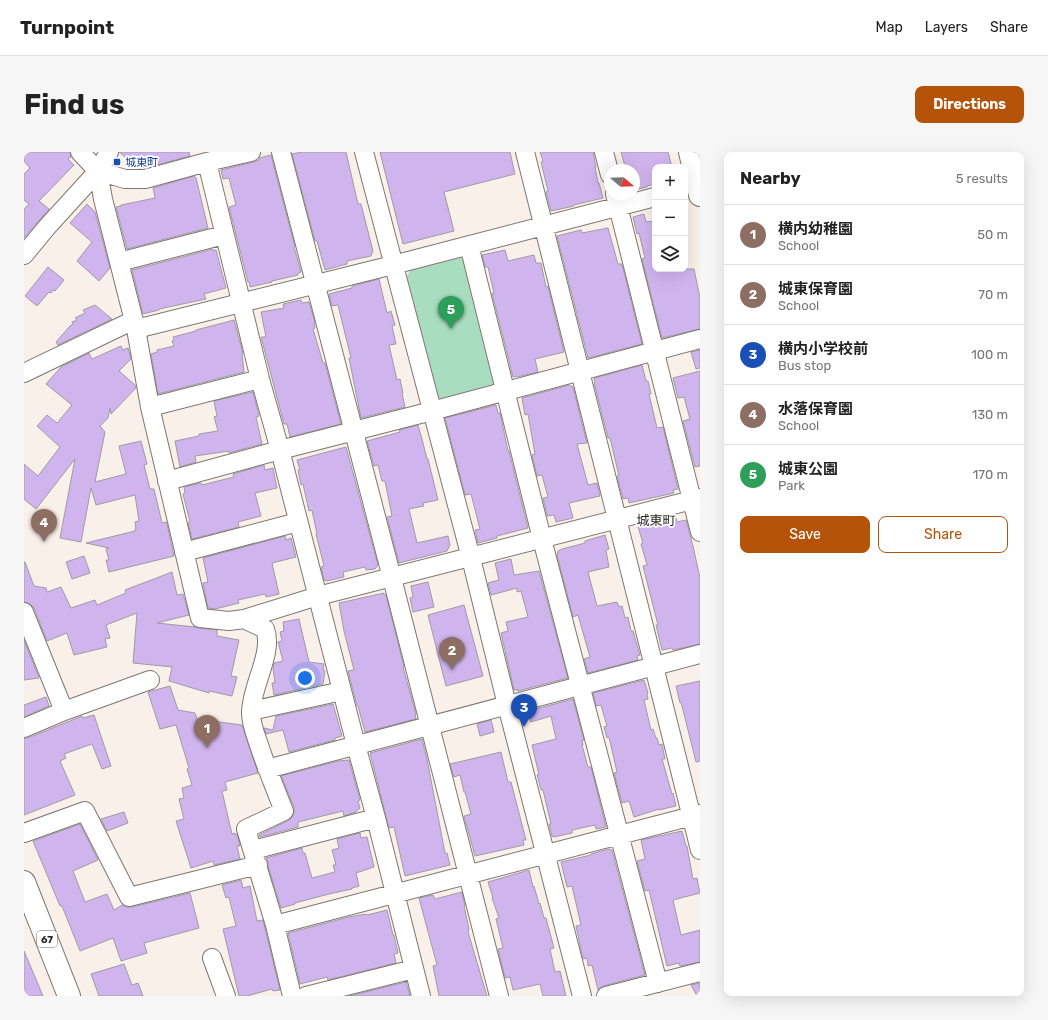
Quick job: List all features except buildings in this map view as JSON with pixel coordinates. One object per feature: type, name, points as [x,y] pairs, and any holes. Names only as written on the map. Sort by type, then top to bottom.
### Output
[{"type":"main road","points":[[690,152],[694,190]]},
{"type":"main road","name":"67","points":[[24,882],[69,996]]},
{"type":"street","points":[[80,152],[98,171],[125,179],[145,179],[251,152]]},
{"type":"street","points":[[24,256],[47,227],[98,171],[109,152]]},
{"type":"street","points":[[281,152],[392,578],[498,996]]},
{"type":"street","points":[[364,152],[471,558],[507,705],[582,996]]},
{"type":"street","points":[[525,152],[654,666],[696,815],[700,850]]},
{"type":"street","points":[[604,152],[607,164]]},
{"type":"street","points":[[207,162],[260,379],[280,450],[421,996]]},
{"type":"street","points":[[98,171],[103,199],[135,325],[150,407],[200,618],[229,621],[244,619],[318,596],[471,558],[696,499]]},
{"type":"street","points":[[640,198],[652,197]]},
{"type":"street","points":[[24,372],[135,325],[241,303],[316,285],[544,226],[617,200],[655,352],[696,499],[700,532]]},
{"type":"street","points":[[119,262],[224,235]]},
{"type":"street","points":[[469,245],[542,539],[658,982]]},
{"type":"street","points":[[167,481],[280,450],[432,412],[700,339]]},
{"type":"street","points":[[150,407],[260,379]]},
{"type":"street","points":[[184,552],[298,522]]},
{"type":"street","points":[[24,612],[64,711]]},
{"type":"street","points":[[244,619],[265,630],[268,637],[267,650],[252,697],[252,724],[267,769],[284,812],[246,829],[275,925],[292,996]]},
{"type":"street","points":[[267,769],[700,654]]},
{"type":"street","points":[[24,728],[64,711],[150,680]]},
{"type":"street","points":[[251,711],[342,691]]},
{"type":"street","points":[[24,833],[85,811],[129,897],[256,858],[376,818]]},
{"type":"street","points":[[275,925],[696,815]]},
{"type":"street","points":[[212,958],[226,996]]},
{"type":"street","points":[[306,996],[414,969]]},
{"type":"street","points":[[606,996],[637,992],[658,982],[700,972]]},
{"type":"green space","points":[[460,257],[466,261],[494,382],[492,387],[442,399],[435,396],[407,276],[411,269]]},
{"type":"place","name":"城東町","points":[[117,162]]},
{"type":"place","name":"城東公園","points":[[451,329]]},
{"type":"place","name":"水落保育園","points":[[44,542]]},
{"type":"place","name":"城東保育園","points":[[452,670]]},
{"type":"place","name":"横内小学校前","points":[[524,727]]},
{"type":"place","name":"横内幼稚園","points":[[207,748]]},
{"type":"district","name":"城東町","points":[[656,520]]}]
